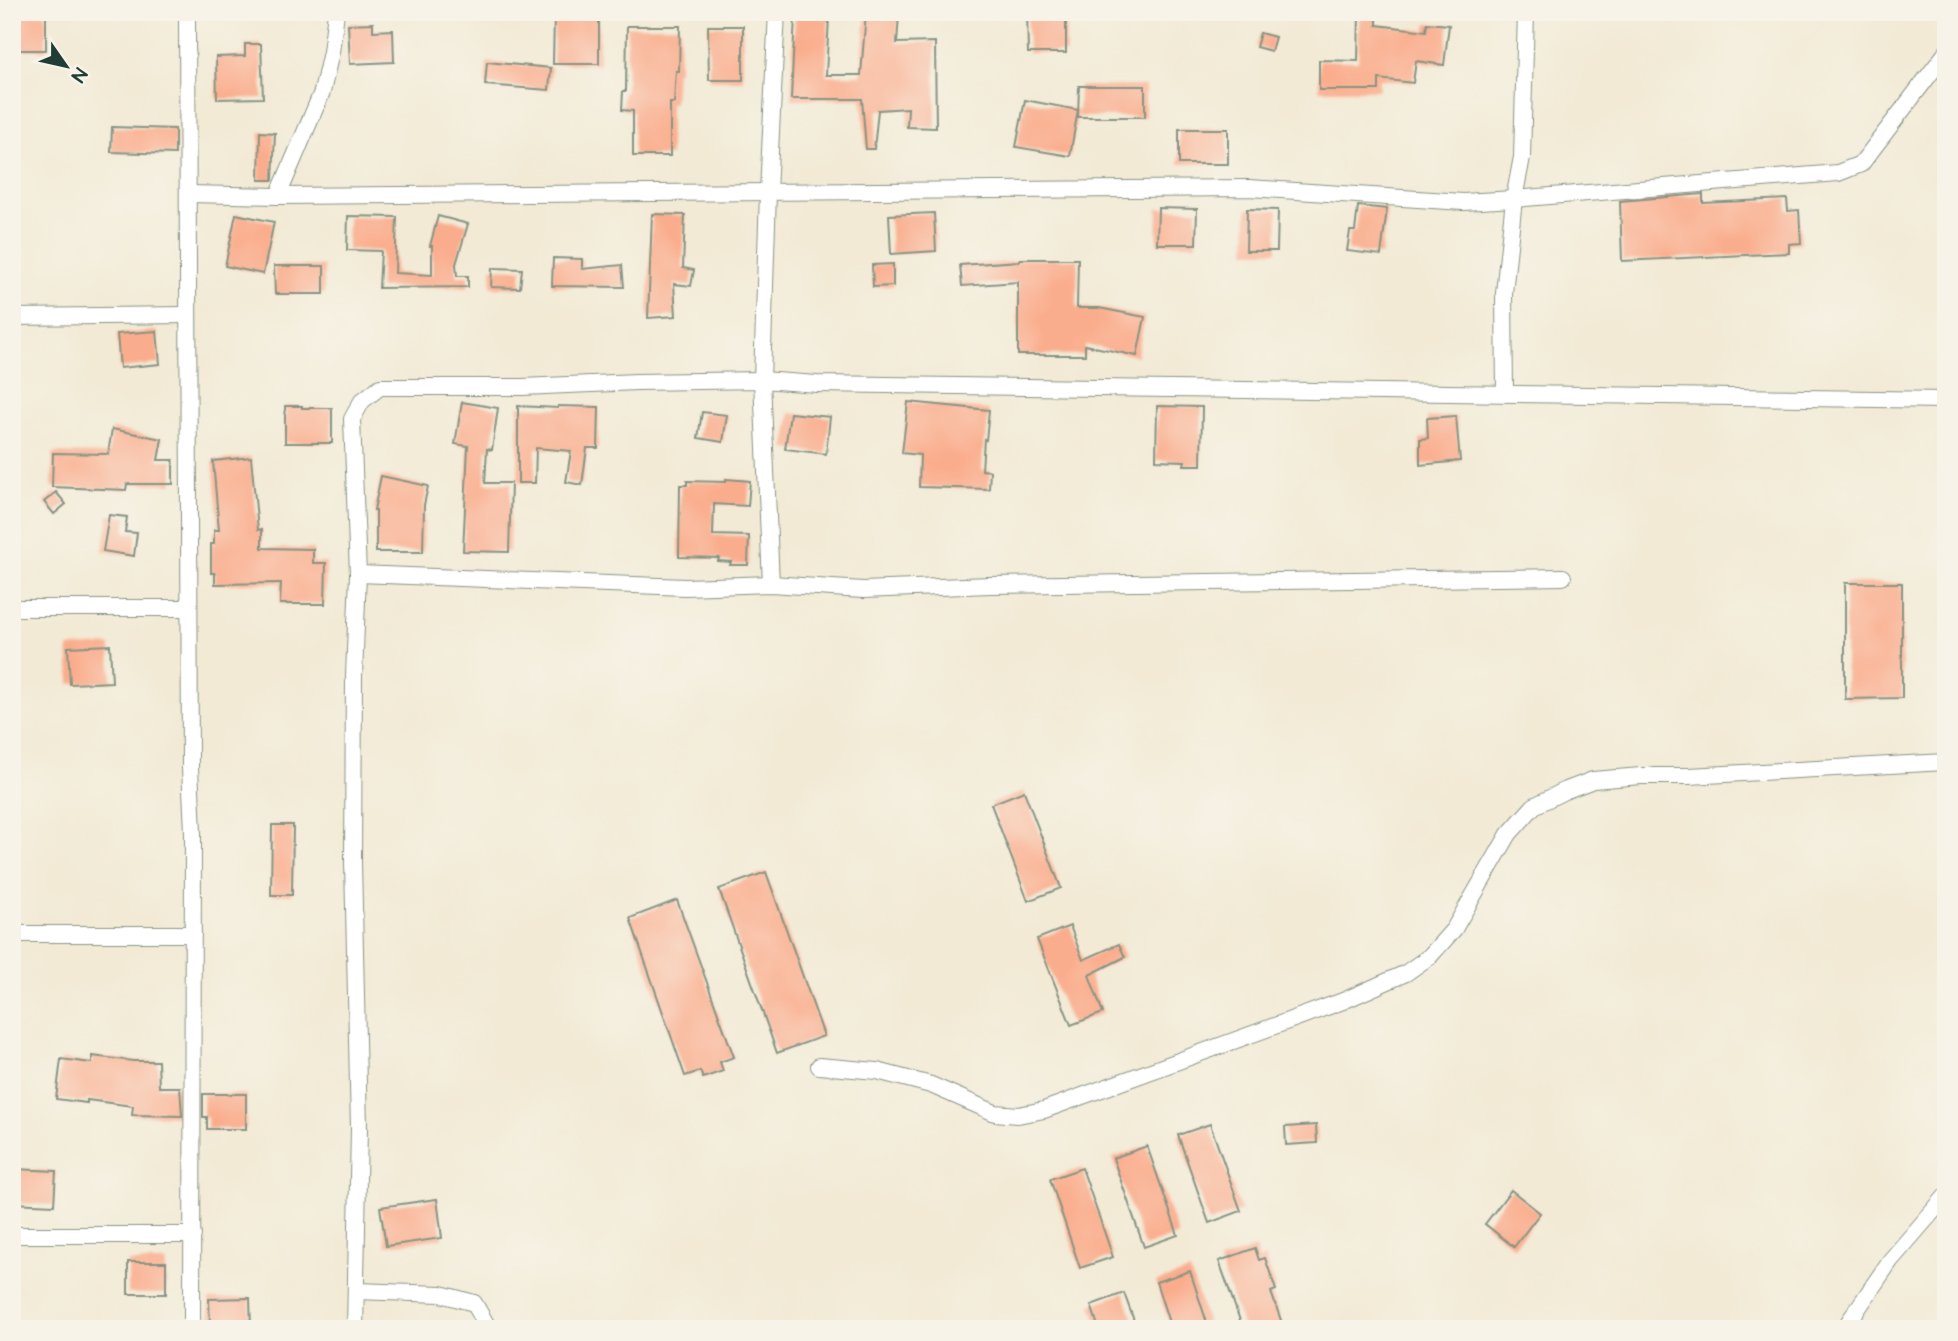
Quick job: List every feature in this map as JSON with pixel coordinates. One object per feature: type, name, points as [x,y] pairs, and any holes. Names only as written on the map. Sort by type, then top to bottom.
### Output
[{"type":"street","points":[[187,12],[190,194],[190,768],[193,832],[192,1329]]},
{"type":"street","points":[[278,196],[322,92],[336,12]]},
{"type":"street","points":[[771,584],[762,380],[777,12]]},
{"type":"street","points":[[1505,393],[1504,293],[1514,199],[1522,157],[1527,12]]},
{"type":"street","points":[[190,194],[278,196],[1249,188],[1463,202],[1838,173],[1861,164],[1946,53]]},
{"type":"street","points":[[12,317],[188,315]]},
{"type":"street","points":[[355,1329],[359,1129],[353,849],[358,574],[352,419],[362,401],[380,387],[522,387],[762,380],[817,384],[1946,400]]},
{"type":"street","points":[[358,574],[685,587],[771,584],[863,590],[990,585],[1563,577]]},
{"type":"street","points":[[12,608],[189,608]]},
{"type":"street","points":[[819,1066],[877,1071],[931,1085],[995,1113],[1018,1115],[1044,1110],[1343,1002],[1406,973],[1430,956],[1454,929],[1509,834],[1534,806],[1574,787],[1593,780],[1641,776],[1689,776],[1946,762]]},
{"type":"street","points":[[12,934],[192,934]]},
{"type":"street","points":[[1843,1329],[1890,1261],[1946,1196]]},
{"type":"street","points":[[12,1235],[193,1235]]},
{"type":"street","points":[[356,1291],[441,1294],[474,1303],[489,1329]]},
{"type":"building","points":[[866,12],[899,14],[897,43],[935,42],[936,128],[907,127],[908,108],[878,110],[874,149],[866,149],[862,99],[791,99],[795,15],[829,17],[826,75],[861,75]]},
{"type":"building","points":[[1027,12],[1049,12],[1049,20],[1066,20],[1066,53],[1028,53]]},
{"type":"building","points":[[46,13],[46,50],[12,50],[12,16]]},
{"type":"building","points":[[1359,13],[1377,13],[1377,25],[1426,31],[1427,23],[1449,25],[1444,65],[1416,61],[1413,83],[1379,79],[1379,90],[1319,90],[1319,60],[1358,61]]},
{"type":"building","points":[[554,15],[599,15],[599,64],[553,64]]},
{"type":"building","points":[[373,23],[373,31],[393,30],[394,62],[350,64],[348,24]]},
{"type":"building","points":[[627,26],[680,26],[679,71],[676,71],[674,103],[670,103],[670,156],[633,156],[633,111],[622,110],[623,91],[626,91]]},
{"type":"building","points":[[708,26],[743,26],[743,80],[709,80]]},
{"type":"building","points":[[1260,33],[1275,37],[1271,51],[1256,47]]},
{"type":"building","points":[[245,44],[261,44],[263,98],[217,99],[216,57],[245,56]]},
{"type":"building","points":[[487,62],[551,68],[549,90],[485,85]]},
{"type":"building","points":[[1079,86],[1145,86],[1145,117],[1078,117]]},
{"type":"building","points":[[1025,100],[1078,110],[1070,156],[1016,147]]},
{"type":"building","points":[[112,127],[175,129],[175,154],[111,152]]},
{"type":"building","points":[[1179,129],[1228,129],[1228,164],[1179,164]]},
{"type":"building","points":[[260,132],[275,133],[273,180],[259,180]]},
{"type":"building","points":[[1703,194],[1703,203],[1787,199],[1788,211],[1799,210],[1801,243],[1789,244],[1789,253],[1622,261],[1620,201]]},
{"type":"building","points":[[1358,206],[1387,209],[1381,255],[1347,251],[1350,231],[1355,231]]},
{"type":"building","points":[[1158,208],[1197,209],[1196,244],[1157,244]]},
{"type":"building","points":[[1247,209],[1278,210],[1277,251],[1246,251]]},
{"type":"building","points":[[934,213],[936,251],[891,254],[889,215]]},
{"type":"building","points":[[236,214],[274,222],[263,274],[225,266]]},
{"type":"building","points":[[652,214],[685,215],[683,268],[694,270],[691,286],[674,284],[676,316],[648,318]]},
{"type":"building","points":[[348,216],[397,217],[395,273],[432,275],[430,246],[438,216],[468,224],[456,264],[457,276],[468,276],[468,287],[379,288],[381,251],[347,250]]},
{"type":"building","points":[[553,258],[582,259],[582,269],[622,265],[624,287],[552,286]]},
{"type":"building","points":[[1020,259],[1078,259],[1077,308],[1099,308],[1145,317],[1137,356],[1085,345],[1085,355],[1018,355],[1018,282],[962,286],[960,265]]},
{"type":"building","points":[[893,264],[893,286],[873,287],[872,265]]},
{"type":"building","points":[[274,266],[324,266],[324,294],[275,294]]},
{"type":"building","points":[[492,268],[522,269],[520,288],[491,287]]},
{"type":"building","points":[[157,331],[160,364],[120,368],[117,334]]},
{"type":"building","points":[[462,402],[498,408],[492,450],[487,449],[485,483],[511,483],[509,552],[463,551],[468,446],[455,444]]},
{"type":"building","points":[[908,402],[989,410],[982,470],[990,471],[989,489],[919,487],[920,455],[902,453]]},
{"type":"building","points":[[285,406],[332,408],[332,443],[285,443]]},
{"type":"building","points":[[518,406],[599,407],[598,448],[587,448],[582,485],[566,482],[571,451],[536,448],[535,483],[518,483]]},
{"type":"building","points":[[1157,406],[1202,407],[1201,465],[1184,465],[1185,461],[1156,460]]},
{"type":"building","points":[[702,412],[727,415],[723,442],[698,438]]},
{"type":"building","points":[[790,413],[830,417],[826,454],[785,449]]},
{"type":"building","points":[[1456,416],[1460,461],[1420,465],[1420,439],[1428,438],[1427,418]]},
{"type":"building","points":[[112,429],[162,439],[158,460],[173,460],[173,484],[127,484],[126,490],[52,487],[53,453],[108,454]]},
{"type":"building","points":[[251,457],[258,530],[262,529],[262,548],[313,549],[313,563],[326,563],[325,604],[280,604],[281,583],[215,584],[215,573],[211,573],[211,544],[214,544],[214,530],[219,530],[213,461]]},
{"type":"building","points":[[381,476],[428,486],[424,505],[423,552],[376,552],[374,510]]},
{"type":"building","points":[[726,479],[750,481],[748,506],[714,504],[713,535],[749,536],[748,565],[730,565],[731,562],[718,561],[719,558],[679,557],[680,485],[687,485],[687,481],[726,482]]},
{"type":"building","points":[[56,492],[66,504],[54,514],[44,502]]},
{"type":"building","points":[[109,515],[127,517],[125,532],[137,533],[134,556],[103,551]]},
{"type":"building","points":[[1845,583],[1902,583],[1902,698],[1845,699]]},
{"type":"building","points":[[110,645],[112,682],[70,684],[68,647]]},
{"type":"building","points":[[1024,791],[1061,888],[1028,901],[991,804]]},
{"type":"building","points":[[272,825],[293,825],[292,895],[271,895]]},
{"type":"building","points":[[766,872],[824,1036],[777,1053],[719,889]]},
{"type":"building","points":[[677,900],[734,1057],[720,1062],[723,1071],[703,1078],[700,1071],[685,1076],[630,918]]},
{"type":"building","points":[[1070,926],[1083,960],[1119,944],[1125,957],[1089,975],[1103,1013],[1071,1025],[1037,939]]},
{"type":"building","points":[[92,1056],[158,1061],[159,1087],[180,1087],[182,1116],[132,1115],[133,1106],[56,1099],[61,1059],[92,1063]]},
{"type":"building","points":[[203,1094],[246,1094],[246,1129],[207,1129],[207,1117],[203,1117]]},
{"type":"building","points":[[1210,1124],[1241,1211],[1209,1223],[1178,1135]]},
{"type":"building","points":[[1316,1125],[1317,1143],[1286,1145],[1285,1127]]},
{"type":"building","points":[[1147,1146],[1178,1235],[1144,1247],[1113,1158]]},
{"type":"building","points":[[1082,1168],[1113,1257],[1080,1268],[1050,1179]]},
{"type":"building","points":[[14,1169],[56,1171],[54,1205],[12,1203]]},
{"type":"building","points":[[1511,1190],[1540,1213],[1514,1247],[1485,1224]]},
{"type":"building","points":[[437,1199],[442,1238],[386,1246],[380,1207]]},
{"type":"building","points":[[1255,1248],[1259,1260],[1265,1258],[1276,1290],[1271,1292],[1284,1329],[1243,1329],[1219,1261]]},
{"type":"building","points":[[128,1262],[166,1262],[166,1294],[128,1294]]},
{"type":"building","points":[[1190,1271],[1209,1329],[1171,1329],[1156,1282]]},
{"type":"building","points":[[1124,1293],[1137,1329],[1099,1329],[1091,1305]]},
{"type":"building","points":[[250,1298],[251,1329],[210,1329],[209,1299]]}]
